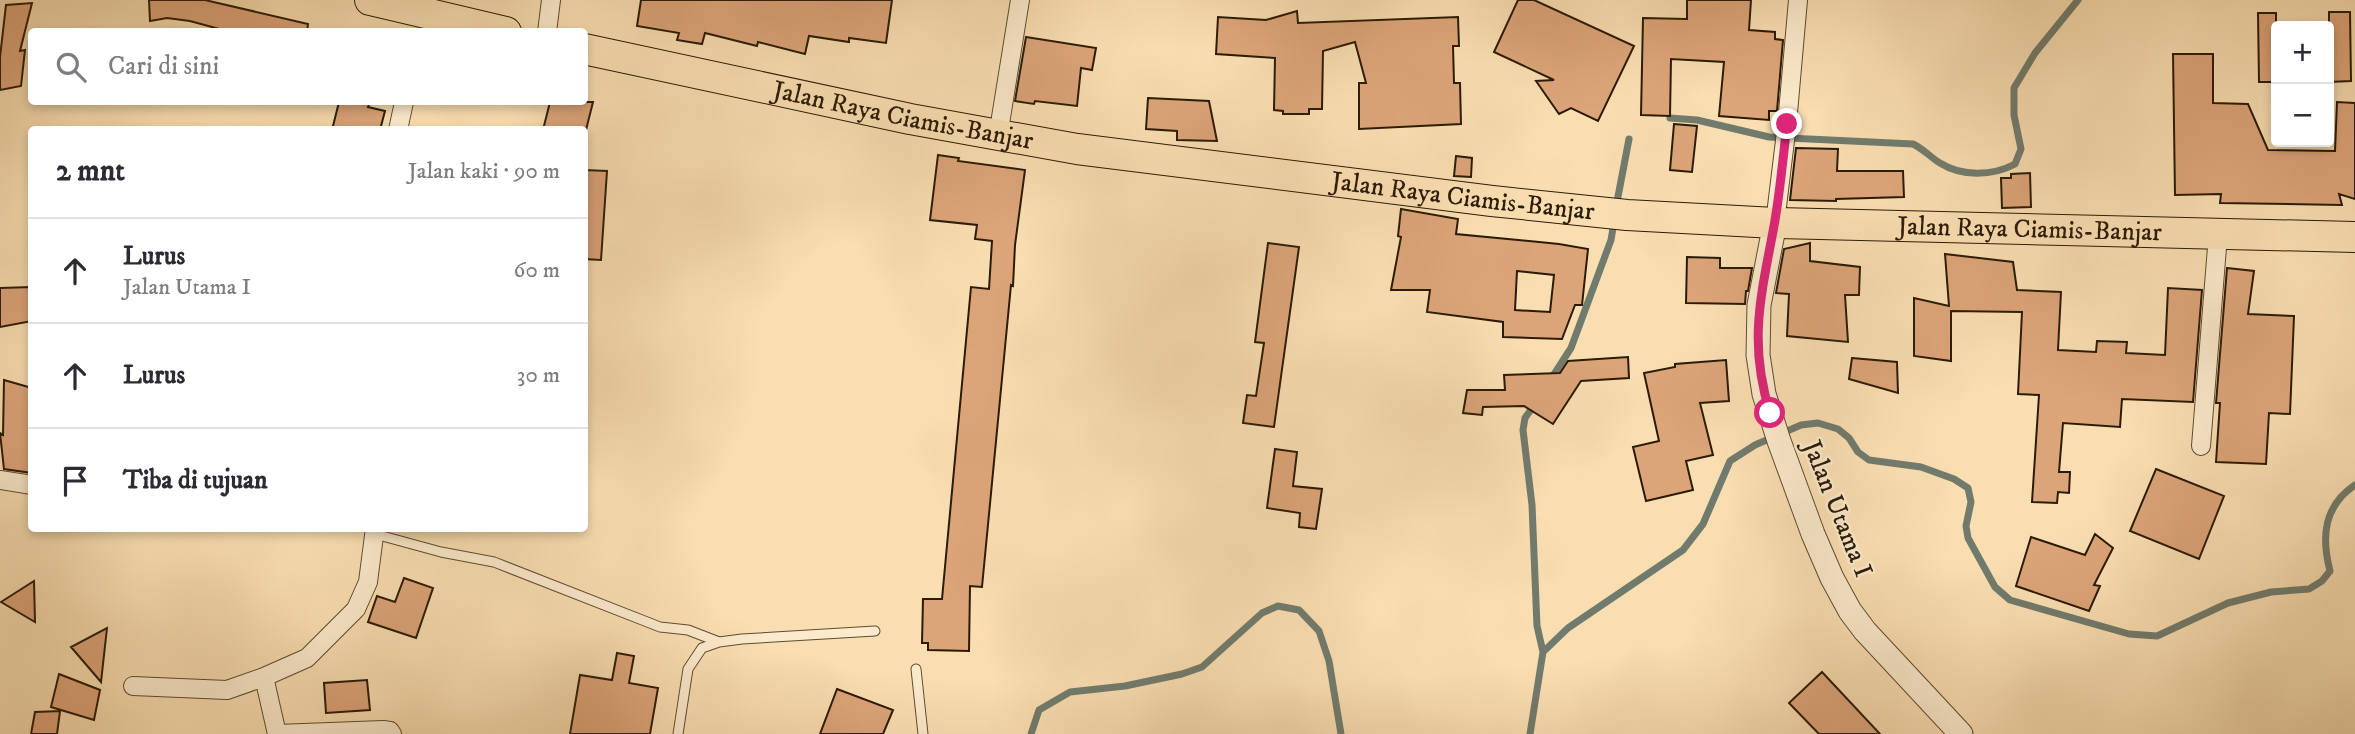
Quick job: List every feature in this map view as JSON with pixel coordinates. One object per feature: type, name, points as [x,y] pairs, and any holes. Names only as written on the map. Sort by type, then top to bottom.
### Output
[{"type":"highway","points":[[370,0],[422,22],[472,28]]},
{"type":"highway","name":"Jalan Raya Ciamis-Banjar","points":[[588,50],[998,136],[1077,149],[1614,214],[1774,223],[2355,237]]},
{"type":"street","points":[[548,28],[551,0]]},
{"type":"street","points":[[998,136],[1020,0]]},
{"type":"street","points":[[1774,223],[1787,124],[1798,0]]},
{"type":"street","points":[[399,126],[403,105]]},
{"type":"street","name":"Jalan Utama I","points":[[1774,223],[1759,304],[1758,325],[1760,372],[1779,441],[1832,578],[1850,611],[1865,631],[1961,734]]},
{"type":"street","points":[[2201,446],[2218,235]]},
{"type":"street","points":[[0,480],[28,484]]},
{"type":"street","points":[[133,687],[227,690],[307,658],[356,609],[368,582],[375,532]]},
{"type":"street","points":[[264,677],[277,734],[383,730],[392,734]]},
{"type":"lane","points":[[378,532],[441,552],[494,562],[660,627],[688,630],[719,642]]},
{"type":"lane","points":[[678,734],[688,669],[702,648],[719,642],[875,631]]},
{"type":"lane","points":[[916,669],[923,734]]},
{"type":"building","points":[[149,0],[205,0],[308,24],[308,28],[215,28],[167,18],[150,21]]},
{"type":"building","points":[[641,0],[892,0],[886,43],[849,38],[849,42],[809,36],[805,54],[705,33],[702,44],[677,40],[679,33],[637,26]]},
{"type":"building","points":[[1518,0],[1534,0],[1634,46],[1598,121],[1571,108],[1559,114],[1536,81],[1554,80],[1494,52]]},
{"type":"building","points":[[1687,0],[1751,0],[1749,30],[1775,32],[1775,39],[1783,40],[1777,111],[1769,111],[1769,120],[1719,116],[1724,62],[1671,59],[1670,116],[1641,115],[1643,18],[1687,19]]},
{"type":"building","points":[[32,3],[20,51],[25,50],[21,86],[0,90],[0,57],[6,5]]},
{"type":"building","points":[[1297,11],[1298,23],[1458,17],[1459,46],[1453,46],[1454,83],[1460,83],[1461,124],[1359,129],[1359,83],[1366,83],[1355,42],[1323,51],[1322,109],[1309,109],[1309,114],[1283,114],[1283,111],[1274,110],[1275,58],[1216,54],[1218,17],[1266,20]]},
{"type":"building","points":[[2329,12],[2350,12],[2351,81],[2334,82],[2334,21],[2329,21]]},
{"type":"building","points":[[2258,13],[2276,13],[2276,21],[2271,21],[2271,82],[2259,82]]},
{"type":"building","points":[[1026,37],[1096,48],[1092,70],[1081,68],[1077,106],[1015,101]]},
{"type":"building","points":[[2173,54],[2213,54],[2213,103],[2248,104],[2268,150],[2335,151],[2337,102],[2355,103],[2355,199],[2339,194],[2342,205],[2220,203],[2221,194],[2175,195]]},
{"type":"building","points":[[1148,98],[1209,101],[1217,141],[1177,140],[1177,131],[1146,129]]},
{"type":"building","points":[[588,102],[593,102],[587,126],[544,126],[549,105],[588,105]]},
{"type":"building","points":[[338,105],[369,105],[368,107],[385,111],[381,126],[333,126]]},
{"type":"building","points":[[1674,124],[1697,126],[1692,172],[1670,170]]},
{"type":"building","points":[[1796,148],[1838,149],[1837,171],[1903,171],[1904,197],[1836,201],[1790,200]]},
{"type":"building","points":[[938,155],[959,158],[958,161],[1025,170],[1015,245],[982,587],[970,586],[969,651],[928,650],[928,643],[922,643],[923,599],[942,599],[971,287],[989,289],[992,241],[975,239],[977,225],[930,220]]},
{"type":"building","points":[[1456,156],[1472,158],[1471,177],[1454,176]]},
{"type":"building","points":[[588,170],[607,171],[601,260],[588,259]]},
{"type":"building","points":[[2030,173],[2031,207],[2002,208],[2001,178],[2011,178],[2011,174]]},
{"type":"building","points":[[1401,209],[1458,219],[1456,234],[1588,249],[1582,305],[1575,305],[1562,339],[1503,337],[1503,322],[1427,312],[1430,290],[1391,290],[1401,237],[1398,236]],"holes":[[[1517,271],[1554,275],[1550,312],[1515,310]]]},
{"type":"building","points":[[1268,243],[1299,247],[1274,427],[1243,423],[1247,395],[1256,396],[1264,343],[1255,342]]},
{"type":"building","points":[[1810,243],[1810,261],[1860,267],[1859,295],[1845,295],[1848,342],[1787,336],[1789,294],[1776,293],[1784,249]]},
{"type":"building","points":[[1945,254],[2013,262],[2017,290],[2061,292],[2058,350],[2096,352],[2097,341],[2127,342],[2126,353],[2165,355],[2168,288],[2202,290],[2193,402],[2122,399],[2120,427],[2063,423],[2059,472],[2070,472],[2069,493],[2058,492],[2057,503],[2032,502],[2039,395],[2018,394],[2022,312],[1951,311],[1951,361],[1914,356],[1914,298],[1949,306]]},
{"type":"building","points":[[1687,257],[1720,258],[1720,268],[1752,268],[1745,304],[1686,303]]},
{"type":"building","points":[[2227,268],[2254,271],[2248,314],[2294,316],[2290,414],[2269,413],[2266,464],[2216,462],[2220,403],[2216,403]]},
{"type":"building","points":[[28,287],[28,322],[0,327],[0,288]]},
{"type":"building","points":[[1628,357],[1629,378],[1581,381],[1553,424],[1524,406],[1483,407],[1482,415],[1463,413],[1467,390],[1505,390],[1504,375],[1560,373],[1568,361]]},
{"type":"building","points":[[1852,358],[1897,362],[1898,393],[1849,379]]},
{"type":"building","points":[[1726,360],[1729,401],[1700,403],[1713,455],[1686,461],[1693,490],[1646,501],[1633,447],[1659,441],[1644,373],[1675,367],[1675,364]]},
{"type":"building","points":[[4,380],[28,387],[28,472],[4,469],[0,433],[3,435]]},
{"type":"building","points":[[1275,449],[1297,452],[1293,486],[1322,489],[1316,529],[1299,527],[1300,513],[1267,508]]},
{"type":"building","points":[[2156,469],[2224,496],[2199,559],[2130,531]]},
{"type":"building","points":[[2095,534],[2113,548],[2094,585],[2100,586],[2089,611],[2016,586],[2031,537],[2085,555]]},
{"type":"building","points":[[404,578],[433,588],[416,638],[368,622],[377,596],[395,602]]},
{"type":"building","points":[[34,581],[35,622],[1,602]]},
{"type":"building","points":[[107,628],[101,682],[71,647]]},
{"type":"building","points":[[617,653],[634,656],[629,683],[658,688],[650,734],[570,734],[580,675],[612,680]]},
{"type":"building","points":[[1822,672],[1880,734],[1819,734],[1789,703]]},
{"type":"building","points":[[59,674],[100,690],[94,720],[51,707]]},
{"type":"building","points":[[367,680],[370,710],[326,713],[324,683]]},
{"type":"building","points":[[837,689],[893,710],[883,734],[820,734]]},
{"type":"building","points":[[60,711],[57,734],[31,734],[35,712]]},
{"type":"waterway","points":[[1670,118],[1697,120],[1769,137],[1913,144],[1940,163],[1958,171],[1997,171],[2015,164],[2021,149],[2014,115],[2014,88],[2035,53],[2078,0]]},
{"type":"waterway","points":[[1616,207],[1629,139]]},
{"type":"waterway","points":[[1551,379],[1571,348],[1611,240],[1614,222]]},
{"type":"waterway","points":[[1535,404],[1525,418],[1523,430],[1532,505],[1537,626],[1543,652]]},
{"type":"waterway","points":[[1530,734],[1543,652],[1568,628],[1683,550],[1703,524],[1730,461],[1755,445],[1801,425],[1818,423],[1838,429],[1849,438],[1858,452],[1869,460],[1921,467],[1954,479],[1968,488],[1971,502],[1966,526],[1968,538],[1995,587],[2010,600],[2129,634],[2157,636],[2228,603],[2271,592],[2309,589],[2322,581],[2330,571],[2326,534],[2331,512],[2337,502],[2355,485]]},
{"type":"waterway","points":[[1031,734],[1039,710],[1070,692],[1125,686],[1202,667],[1262,613],[1278,606],[1299,610],[1319,631],[1329,661],[1341,734]]},
{"type":"route","points":[[1770,413],[1758,355],[1759,304],[1774,223],[1787,124]]}]
